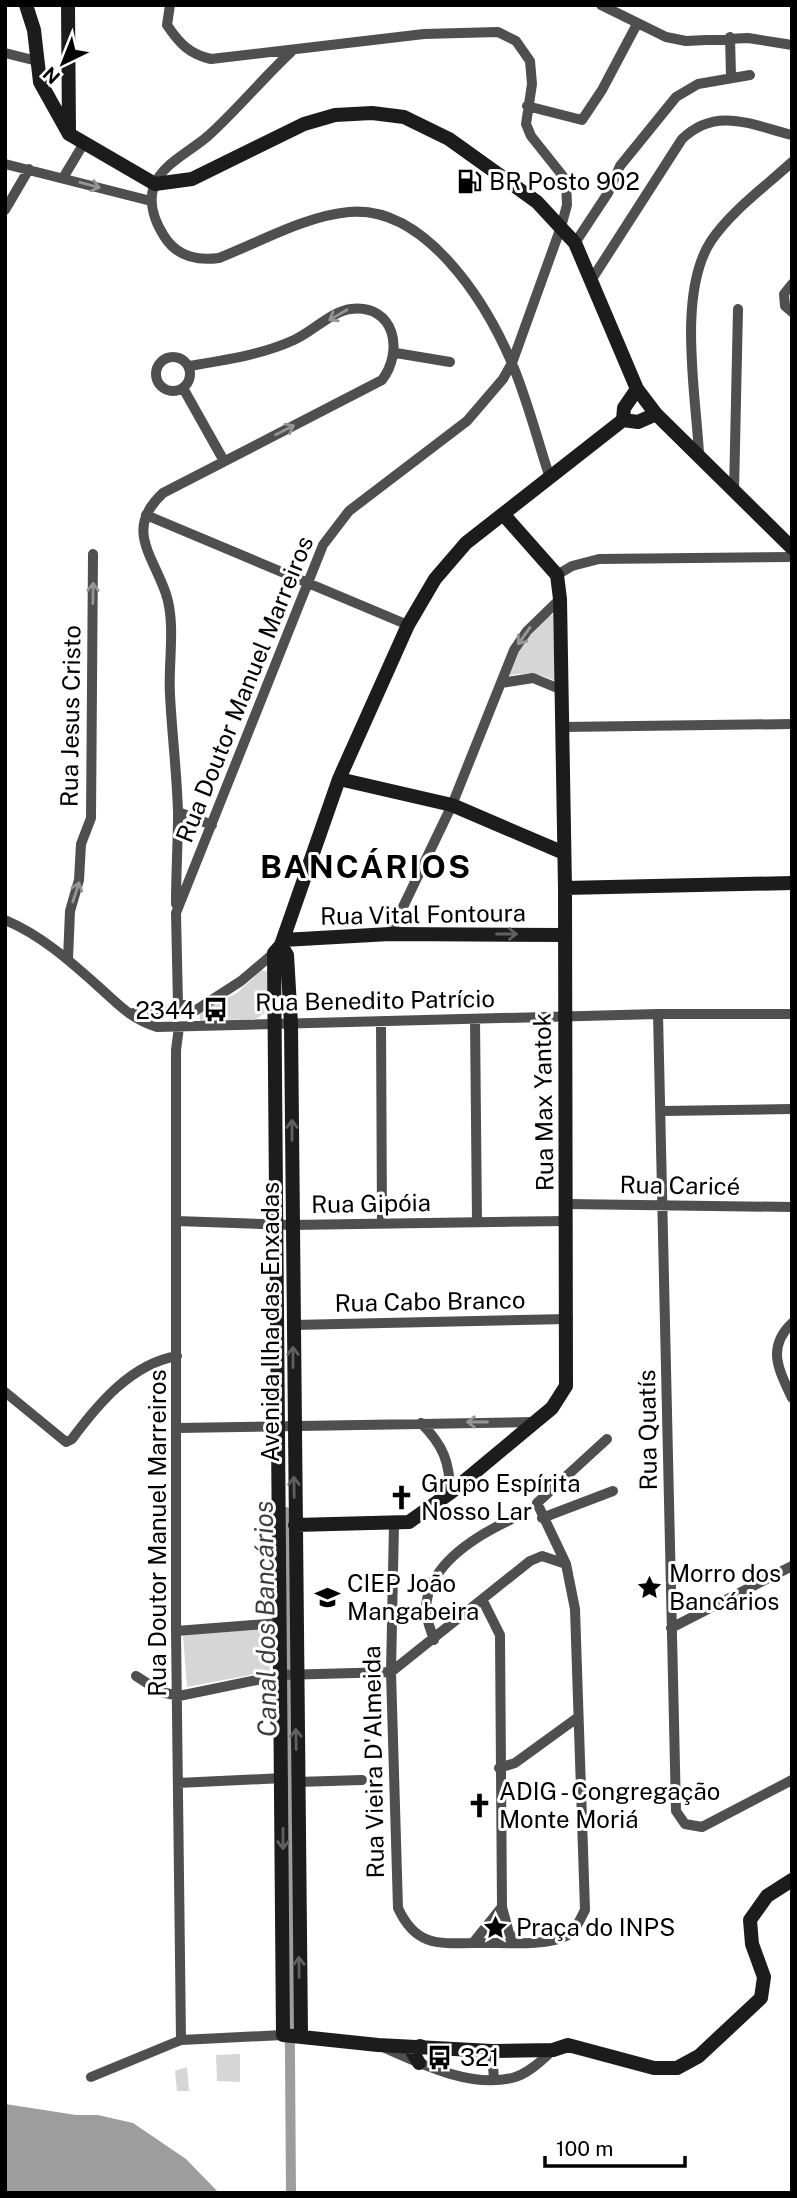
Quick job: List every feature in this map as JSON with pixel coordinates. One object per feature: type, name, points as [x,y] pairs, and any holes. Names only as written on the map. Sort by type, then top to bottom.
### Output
[{"type":"street","points":[[26,5],[45,96],[69,134],[155,184],[192,179],[304,124],[335,115],[372,113],[404,117],[450,139],[537,202],[575,243],[637,388],[656,414],[792,548]]},
{"type":"street","points":[[68,5],[69,134]]},
{"type":"street","name":"Rua Doutor Manuel Marreiros","points":[[159,5],[167,24],[181,45],[196,55],[211,59],[290,52],[424,34],[498,32],[516,41],[530,61],[532,85],[526,124],[531,136],[566,180],[566,205],[561,227],[512,363],[491,395],[467,421],[349,511],[323,545],[176,914],[174,1008]]},
{"type":"street","points":[[167,24],[170,5]]},
{"type":"street","points":[[601,5],[666,37],[686,41],[730,37],[792,45]]},
{"type":"street","points":[[527,106],[582,120],[602,90],[638,24]]},
{"type":"street","points":[[730,37],[731,76]]},
{"type":"street","points":[[290,52],[208,136],[171,164],[155,184],[151,201],[157,226],[169,244],[187,257],[206,260],[219,258],[323,217],[349,212],[371,212],[414,228],[436,248],[485,309],[512,363],[550,478]]},
{"type":"street","points":[[5,53],[37,61]]},
{"type":"street","points":[[575,243],[608,193],[620,166],[676,97],[698,84],[731,76],[750,75]]},
{"type":"street","points":[[592,279],[682,139],[696,126],[712,121],[736,120],[792,135]]},
{"type":"street","points":[[63,178],[84,144]]},
{"type":"street","points":[[699,454],[693,348],[693,306],[699,267],[711,242],[725,225],[792,162]]},
{"type":"street","points":[[5,164],[151,201]]},
{"type":"street","points":[[5,210],[29,169]]},
{"type":"street","points":[[792,284],[784,294],[785,306],[792,312]]},
{"type":"street","points":[[176,914],[178,811],[166,594],[153,570],[143,535],[146,515],[151,503],[163,492],[382,380],[396,353],[392,332],[380,315],[366,309],[348,309],[296,340],[267,351],[189,366]]},
{"type":"street","points":[[734,492],[738,309]]},
{"type":"street","points":[[396,353],[450,362]]},
{"type":"street","points":[[173,357],[182,359],[189,366],[190,380],[183,388],[174,391],[165,389],[158,382],[157,368],[163,360],[173,357]]},
{"type":"street","points":[[183,388],[224,461]]},
{"type":"street","points":[[193,1012],[241,981],[281,948],[339,779],[408,625],[435,579],[458,552],[623,420],[626,403],[637,388]]},
{"type":"street","points":[[623,420],[638,422],[656,414]]},
{"type":"street","points":[[503,514],[557,575],[572,566],[600,559],[792,557]]},
{"type":"street","points":[[146,515],[408,625]]},
{"type":"street","name":"Rua Jesus Cristo","points":[[68,959],[70,911],[79,880],[81,844],[90,818],[93,554]]},
{"type":"street","name":"Rua Max Yantok","points":[[295,1525],[409,1522],[450,1493],[557,1402],[566,1386],[568,1319],[563,934],[565,888],[560,599],[557,575]]},
{"type":"street","points":[[390,934],[452,805],[514,650],[527,631],[560,599]]},
{"type":"street","points":[[501,683],[533,678],[562,690]]},
{"type":"street","points":[[563,727],[792,724]]},
{"type":"street","points":[[339,779],[452,805],[564,853]]},
{"type":"street","points":[[178,811],[212,825]]},
{"type":"street","points":[[565,888],[792,883]]},
{"type":"street","name":"Rua Benedito Patrício","points":[[5,920],[21,926],[68,959],[118,1006],[144,1023],[181,1027],[658,1014],[792,1014]]},
{"type":"street","name":"Rua Vital Fontoura","points":[[281,948],[390,934],[563,934]]},
{"type":"street","name":"Avenida Ilha das Enxadas","points":[[281,948],[274,1023],[276,1224],[285,1425],[295,1525],[288,1675],[292,2035]]},
{"type":"street","name":"Avenida Ilha das Enxadas","points":[[281,948],[291,1024],[293,1325],[285,1425],[280,1623],[288,1675]]},
{"type":"street","points":[[118,1006],[144,1016],[174,1008],[187,1005],[193,1012],[193,1021],[181,1027],[171,1020],[174,1008]]},
{"type":"street","name":"Rua Quatís","points":[[658,1014],[663,1111],[676,1811],[685,1824],[702,1827],[792,1780]]},
{"type":"street","points":[[475,1019],[477,1222]]},
{"type":"street","points":[[381,1023],[382,1223]]},
{"type":"street","name":"Rua Doutor Manuel Marreiros","points":[[181,1027],[176,1221],[176,1631],[179,1696],[181,2040]]},
{"type":"street","points":[[663,1111],[792,1109]]},
{"type":"street","name":"Rua Caricé","points":[[567,1204],[792,1207]]},
{"type":"street","name":"Rua Gipóia","points":[[176,1221],[291,1225],[566,1221]]},
{"type":"street","name":"Rua Cabo Branco","points":[[293,1325],[568,1319]]},
{"type":"street","points":[[792,1323],[780,1337],[775,1350],[776,1363],[792,1398]]},
{"type":"street","points":[[5,1392],[60,1439],[72,1439],[96,1407],[125,1382],[146,1366],[177,1356]]},
{"type":"street","points":[[177,1428],[533,1422]]},
{"type":"street","points":[[421,1423],[437,1438],[446,1455],[450,1493]]},
{"type":"street","name":"Rua Vieira D'Almeida","points":[[394,1524],[391,1672],[398,1908],[405,1924],[418,1936],[436,1944],[515,1942],[565,1937],[575,1928],[584,1910],[575,1609],[566,1564],[537,1503],[607,1439]]},
{"type":"street","points":[[542,1518],[613,1491]]},
{"type":"street","points":[[434,1640],[425,1609],[438,1576],[455,1553],[470,1541],[510,1520]]},
{"type":"street","points":[[136,1676],[162,1692],[179,1696],[288,1675],[391,1672],[530,1561],[542,1556],[566,1564]]},
{"type":"street","points":[[671,1628],[792,1566]]},
{"type":"street","points":[[482,1601],[499,1635],[502,1907],[515,1942]]},
{"type":"street","points":[[176,1631],[280,1623]]},
{"type":"street","points":[[499,1768],[515,1763],[577,1718]]},
{"type":"street","points":[[178,1783],[362,1780]]},
{"type":"street","points":[[92,2077],[181,2040],[292,2035],[379,2045],[492,2050],[553,2050],[568,2045],[666,2070],[694,2060],[761,1998],[764,1977],[751,1944],[750,1920],[768,1896],[792,1880]]},
{"type":"street","points":[[473,1943],[502,1907]]},
{"type":"street","points":[[379,2045],[419,2063],[494,2080],[526,2072],[553,2050]]},
{"type":"street","points":[[419,2063],[413,2053],[420,2046]]},
{"type":"street","points":[[492,2050],[494,2080]]},
{"type":"shaded area","points":[[553,615],[555,681],[531,674],[507,676],[528,637],[546,616]]},
{"type":"shaded area","points":[[262,970],[268,972],[269,992],[267,1006],[261,1016],[255,1019],[200,1021],[200,1011],[237,993]]},
{"type":"shaded area","points":[[267,1629],[270,1671],[187,1687],[183,1635]]},
{"type":"shaded area","points":[[240,2054],[240,2082],[217,2081],[216,2055]]},
{"type":"shaded area","points":[[187,2067],[189,2091],[177,2091],[175,2071]]},
{"type":"shaded area","points":[[5,2104],[76,2115],[98,2115],[133,2123],[186,2159],[219,2193],[5,2193]]},
{"type":"waterway","name":"Canal dos Bancários","points":[[286,1512],[291,2193]]},
{"type":"place","name":"BR Posto 902","points":[[469,181]]},
{"type":"place","name":"2344","points":[[215,1010]]},
{"type":"place","name":"Grupo Espírita Nosso Lar","points":[[401,1497]]},
{"type":"place","name":"Morro dos Bancários","points":[[649,1587]]},
{"type":"place","name":"CIEP João Mangabeira","points":[[327,1597]]},
{"type":"place","name":"ADIG - Congregação Monte Moriá","points":[[479,1805]]},
{"type":"place","name":"Praça do INPS","points":[[496,1927]]},
{"type":"place","name":"321","points":[[440,2057]]},
{"type":"district","name":"BANCÁRIOS","points":[[366,866]]}]
